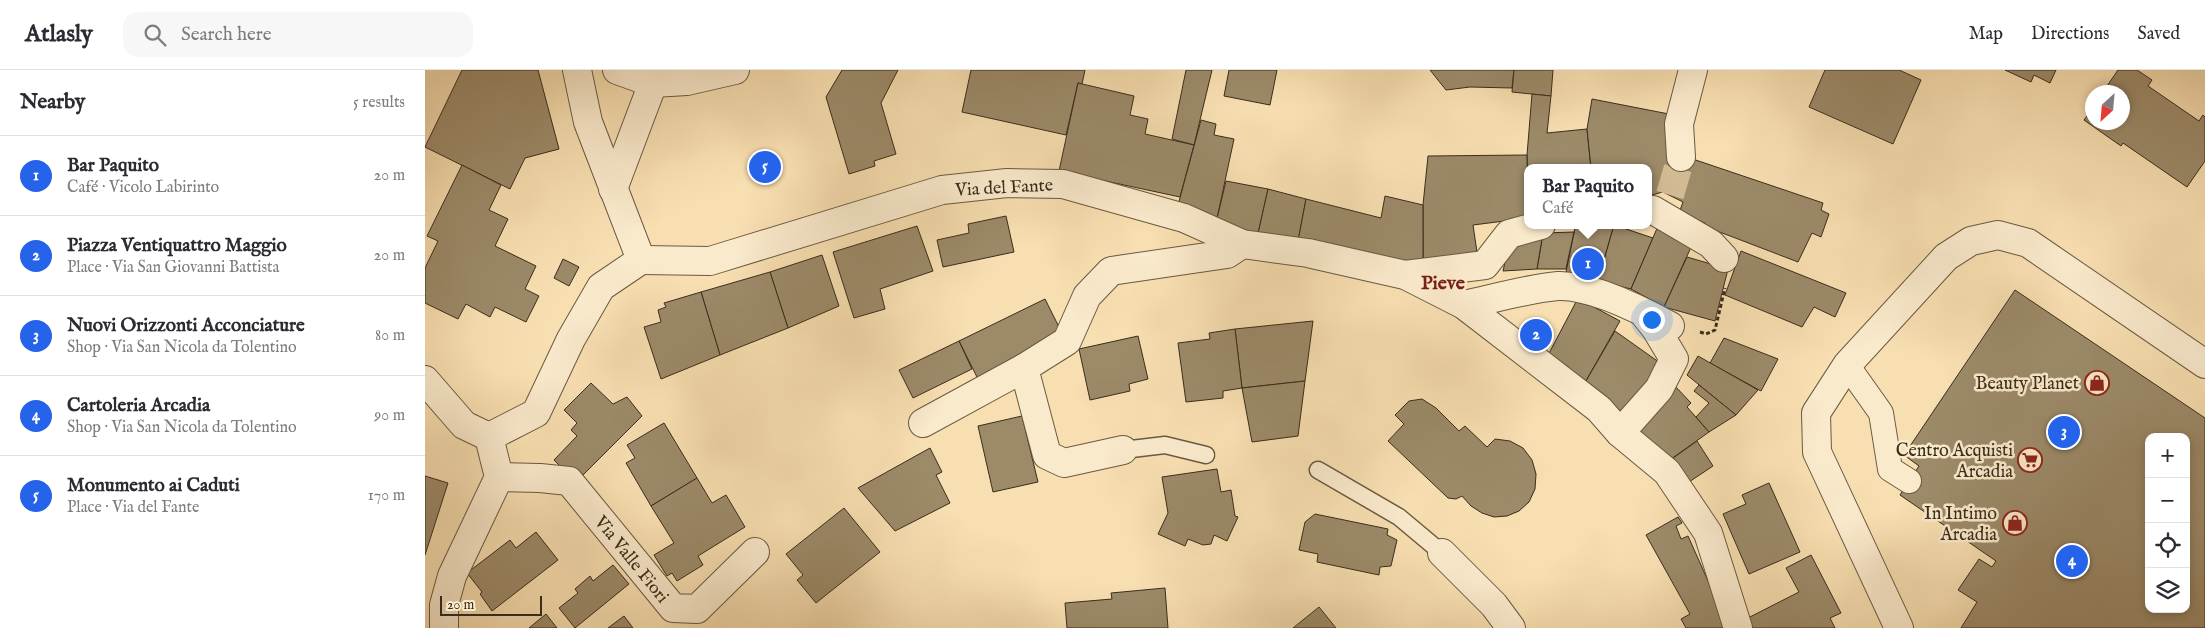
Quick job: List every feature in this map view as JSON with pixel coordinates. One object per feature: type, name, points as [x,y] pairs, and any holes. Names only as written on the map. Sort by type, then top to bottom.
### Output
[{"type":"street","points":[[489,437],[535,413],[571,339],[601,287],[641,260],[588,122],[577,70]]},
{"type":"street","points":[[617,70],[653,83],[686,76],[735,70]]},
{"type":"street","points":[[1681,157],[1679,124],[1693,70]]},
{"type":"street","points":[[613,189],[653,83]]},
{"type":"street","name":"Via del Fante","points":[[641,260],[710,261],[942,190],[1007,184],[1063,184],[1184,218],[1242,244],[1308,253],[1405,275],[1464,305],[1599,409],[1620,433],[1667,472],[1708,533],[1738,628]]},
{"type":"street","points":[[1657,205],[1711,244],[1724,258]]},
{"type":"street","points":[[1405,275],[1485,265],[1509,234],[1527,229]]},
{"type":"street","points":[[1899,628],[1817,452],[1816,413],[1847,365],[1946,257],[1971,241],[1998,235],[2028,243],[2205,364]]},
{"type":"street","points":[[923,423],[1024,368],[1067,342],[1087,296],[1111,271],[1227,254],[1242,244]]},
{"type":"street","points":[[1464,305],[1559,286],[1594,292],[1639,308],[1670,326]]},
{"type":"street","points":[[1620,433],[1659,389],[1674,359],[1656,329],[1639,308]]},
{"type":"street","points":[[1847,365],[1881,413],[1890,468],[1909,482]]},
{"type":"street","points":[[1024,368],[1047,455],[1064,464],[1123,450]]},
{"type":"street","points":[[432,389],[464,425],[489,437]]},
{"type":"street","points":[[444,628],[445,605],[452,576],[499,477],[489,437]]},
{"type":"street","name":"Via Valle Fiori","points":[[499,477],[569,481],[673,608],[697,609],[755,552]]},
{"type":"street","points":[[1443,552],[1494,605],[1511,628]]},
{"type":"lane","points":[[1123,450],[1165,445],[1206,455]]},
{"type":"lane","points":[[1318,470],[1399,517],[1443,552]]},
{"type":"path","points":[[1670,326],[1706,334],[1715,330],[1731,268],[1724,258]]},
{"type":"building","points":[[462,70],[538,70],[559,149],[525,158],[510,189],[425,147]]},
{"type":"building","points":[[842,70],[898,70],[881,103],[896,154],[874,161],[875,166],[849,174],[826,97]]},
{"type":"building","points":[[971,70],[1085,70],[1082,84],[1078,83],[1066,135],[962,112]]},
{"type":"building","points":[[1186,70],[1212,70],[1194,145],[1172,139]]},
{"type":"building","points":[[1229,70],[1277,70],[1270,105],[1224,96]]},
{"type":"building","points":[[1430,70],[1514,70],[1512,88],[1470,87],[1446,90]]},
{"type":"building","points":[[1514,70],[1553,70],[1551,96],[1512,92]]},
{"type":"building","points":[[1825,70],[1899,70],[1921,80],[1893,144],[1809,107]]},
{"type":"building","points":[[2005,70],[2056,70],[2050,83],[2034,75],[2031,82]]},
{"type":"building","points":[[2118,70],[2137,70],[2152,80],[2148,86],[2199,121],[2203,115],[2205,117],[2205,161],[2187,187],[2123,143],[2121,146],[2098,130],[2130,130],[2130,85],[2108,85]]},
{"type":"building","points":[[1078,83],[1134,96],[1130,115],[1148,119],[1145,134],[1194,145],[1180,197],[1059,171]]},
{"type":"building","points":[[1532,94],[1551,96],[1547,133],[1587,129],[1591,164],[1527,164]]},
{"type":"building","points":[[1592,99],[1674,115],[1672,152],[1663,192],[1652,195],[1652,164],[1591,164],[1587,129]]},
{"type":"building","points":[[1201,120],[1216,124],[1214,135],[1234,139],[1216,223],[1177,209]]},
{"type":"building","points":[[1672,152],[1823,203],[1821,210],[1829,214],[1821,237],[1812,233],[1798,262],[1704,226],[1705,223],[1679,213],[1683,202],[1663,192]]},
{"type":"building","points":[[1527,155],[1527,164],[1524,164],[1524,219],[1473,225],[1478,259],[1423,264],[1423,205],[1428,156]]},
{"type":"building","points":[[462,165],[501,185],[489,210],[508,219],[495,246],[536,266],[525,289],[539,296],[526,322],[495,307],[490,317],[466,304],[458,319],[425,303],[425,268],[438,241],[427,236]]},
{"type":"building","points":[[1226,181],[1268,189],[1257,238],[1216,223]]},
{"type":"building","points":[[1268,189],[1306,199],[1298,241],[1257,238]]},
{"type":"building","points":[[1385,196],[1423,205],[1423,264],[1393,262],[1298,241],[1306,199],[1381,218]]},
{"type":"building","points":[[1006,216],[1014,252],[943,267],[937,240],[969,233],[968,224]]},
{"type":"building","points":[[917,226],[933,271],[880,289],[885,309],[854,318],[833,252]]},
{"type":"building","points":[[1658,226],[1692,245],[1664,307],[1631,289]]},
{"type":"building","points":[[1575,229],[1613,229],[1598,281],[1566,272]]},
{"type":"building","points":[[1613,229],[1626,229],[1653,238],[1631,289],[1598,281]]},
{"type":"building","points":[[1574,232],[1566,269],[1537,269],[1543,233]]},
{"type":"building","points":[[1543,233],[1537,269],[1503,271],[1508,249]]},
{"type":"building","points":[[1741,251],[1846,293],[1835,317],[1814,307],[1802,327],[1725,295]]},
{"type":"building","points":[[822,255],[839,306],[788,328],[770,272]]},
{"type":"building","points":[[1687,257],[1728,269],[1715,321],[1664,307]]},
{"type":"building","points":[[563,259],[579,267],[569,286],[554,278]]},
{"type":"building","points":[[770,272],[788,328],[720,355],[701,292]]},
{"type":"building","name":"Centro Acquisti Arcadia","points":[[2015,290],[2205,418],[2205,628],[1961,628],[1977,602],[1958,590],[1979,559],[1992,567],[1996,561],[1900,495],[1919,466],[1904,455]]},
{"type":"building","points":[[701,292],[720,355],[661,379],[644,327],[661,322],[658,310],[666,307],[664,303]]},
{"type":"building","points":[[1045,299],[1064,337],[978,379],[959,341]]},
{"type":"building","points":[[1576,302],[1592,306],[1620,321],[1583,386],[1546,359]]},
{"type":"building","points":[[1313,321],[1305,381],[1242,388],[1235,329]]},
{"type":"building","points":[[1235,329],[1242,388],[1223,391],[1223,398],[1186,402],[1178,343],[1210,339],[1209,333]]},
{"type":"building","points":[[1615,331],[1663,365],[1622,419],[1583,386]]},
{"type":"building","points":[[1138,336],[1148,379],[1129,384],[1130,391],[1090,400],[1079,349]]},
{"type":"building","points":[[1724,338],[1778,359],[1761,391],[1710,363]]},
{"type":"building","points":[[959,341],[972,369],[913,398],[899,370]]},
{"type":"building","points":[[1698,356],[1758,390],[1736,415],[1687,375]]},
{"type":"building","points":[[1305,381],[1298,436],[1252,442],[1242,388]]},
{"type":"building","points":[[591,383],[613,404],[627,397],[642,416],[576,482],[554,460],[577,436],[571,430],[577,423],[564,410]]},
{"type":"building","points":[[1674,385],[1691,403],[1687,407],[1709,432],[1667,462],[1634,425]]},
{"type":"building","points":[[1699,385],[1736,415],[1709,432],[1696,417],[1709,403],[1694,391]]},
{"type":"building","points":[[1422,399],[1436,408],[1459,431],[1465,426],[1487,447],[1495,439],[1510,441],[1523,448],[1532,460],[1536,474],[1535,489],[1529,502],[1519,511],[1507,516],[1494,517],[1482,513],[1471,506],[1462,496],[1456,499],[1448,498],[1388,441],[1404,424],[1395,415],[1409,401]]},
{"type":"building","points":[[1022,416],[1038,482],[993,492],[978,426]]},
{"type":"building","points":[[664,423],[697,478],[651,506],[626,463],[635,458],[627,445]]},
{"type":"building","points":[[1697,441],[1713,466],[1686,484],[1669,461]]},
{"type":"building","points":[[930,448],[942,472],[936,475],[950,503],[895,531],[858,488]]},
{"type":"building","points":[[1217,469],[1221,492],[1231,490],[1235,516],[1238,517],[1227,541],[1214,535],[1211,544],[1203,545],[1188,539],[1185,546],[1158,534],[1168,513],[1162,477]]},
{"type":"building","points":[[425,476],[448,483],[425,555]]},
{"type":"building","points":[[697,478],[712,503],[726,495],[745,527],[698,556],[703,565],[677,581],[672,573],[667,576],[654,555],[674,543],[651,506]]},
{"type":"building","points":[[1769,483],[1800,552],[1749,574],[1723,514],[1746,504],[1742,495]]},
{"type":"building","points":[[844,508],[880,552],[816,603],[797,580],[803,575],[786,554]]},
{"type":"building","points":[[1315,514],[1388,529],[1387,535],[1397,540],[1391,566],[1380,567],[1379,575],[1317,562],[1318,554],[1299,550],[1305,522]]},
{"type":"building","points":[[1678,517],[1682,523],[1676,526],[1681,539],[1688,536],[1729,628],[1686,628],[1681,619],[1690,614],[1646,535]]},
{"type":"building","points":[[536,532],[558,560],[492,611],[480,594],[482,592],[467,573],[510,540],[516,548]]},
{"type":"building","points":[[1811,555],[1841,613],[1830,618],[1835,628],[1747,628],[1744,620],[1799,592],[1786,568]]},
{"type":"building","points":[[613,565],[629,584],[575,628],[559,608],[578,593],[575,589],[590,576],[593,581]]},
{"type":"building","points":[[1165,588],[1168,628],[1067,628],[1065,603],[1112,599],[1111,593]]},
{"type":"building","points":[[1319,607],[1336,628],[1293,628]]},
{"type":"building","points":[[546,614],[557,628],[529,628]]},
{"type":"building","points":[[624,616],[633,628],[608,628]]},
{"type":"tunnel","points":[[1670,195],[1681,157]]},
{"type":"place","name":"Monumento ai Caduti","points":[[765,167]]},
{"type":"place","name":"Bar Paquito","points":[[1588,264]]},
{"type":"place","name":"Piazza Ventiquattro Maggio","points":[[1536,335]]},
{"type":"place","name":"Beauty Planet","points":[[2097,383]]},
{"type":"place","name":"Nuovi Orizzonti Acconciature","points":[[2064,432]]},
{"type":"place","name":"Centro Acquisti Arcadia","points":[[2030,460]]},
{"type":"place","name":"In Intimo Arcadia","points":[[2015,523]]},
{"type":"place","name":"Cartoleria Arcadia","points":[[2072,561]]},
{"type":"district","name":"Pieve","points":[[1443,282]]}]
